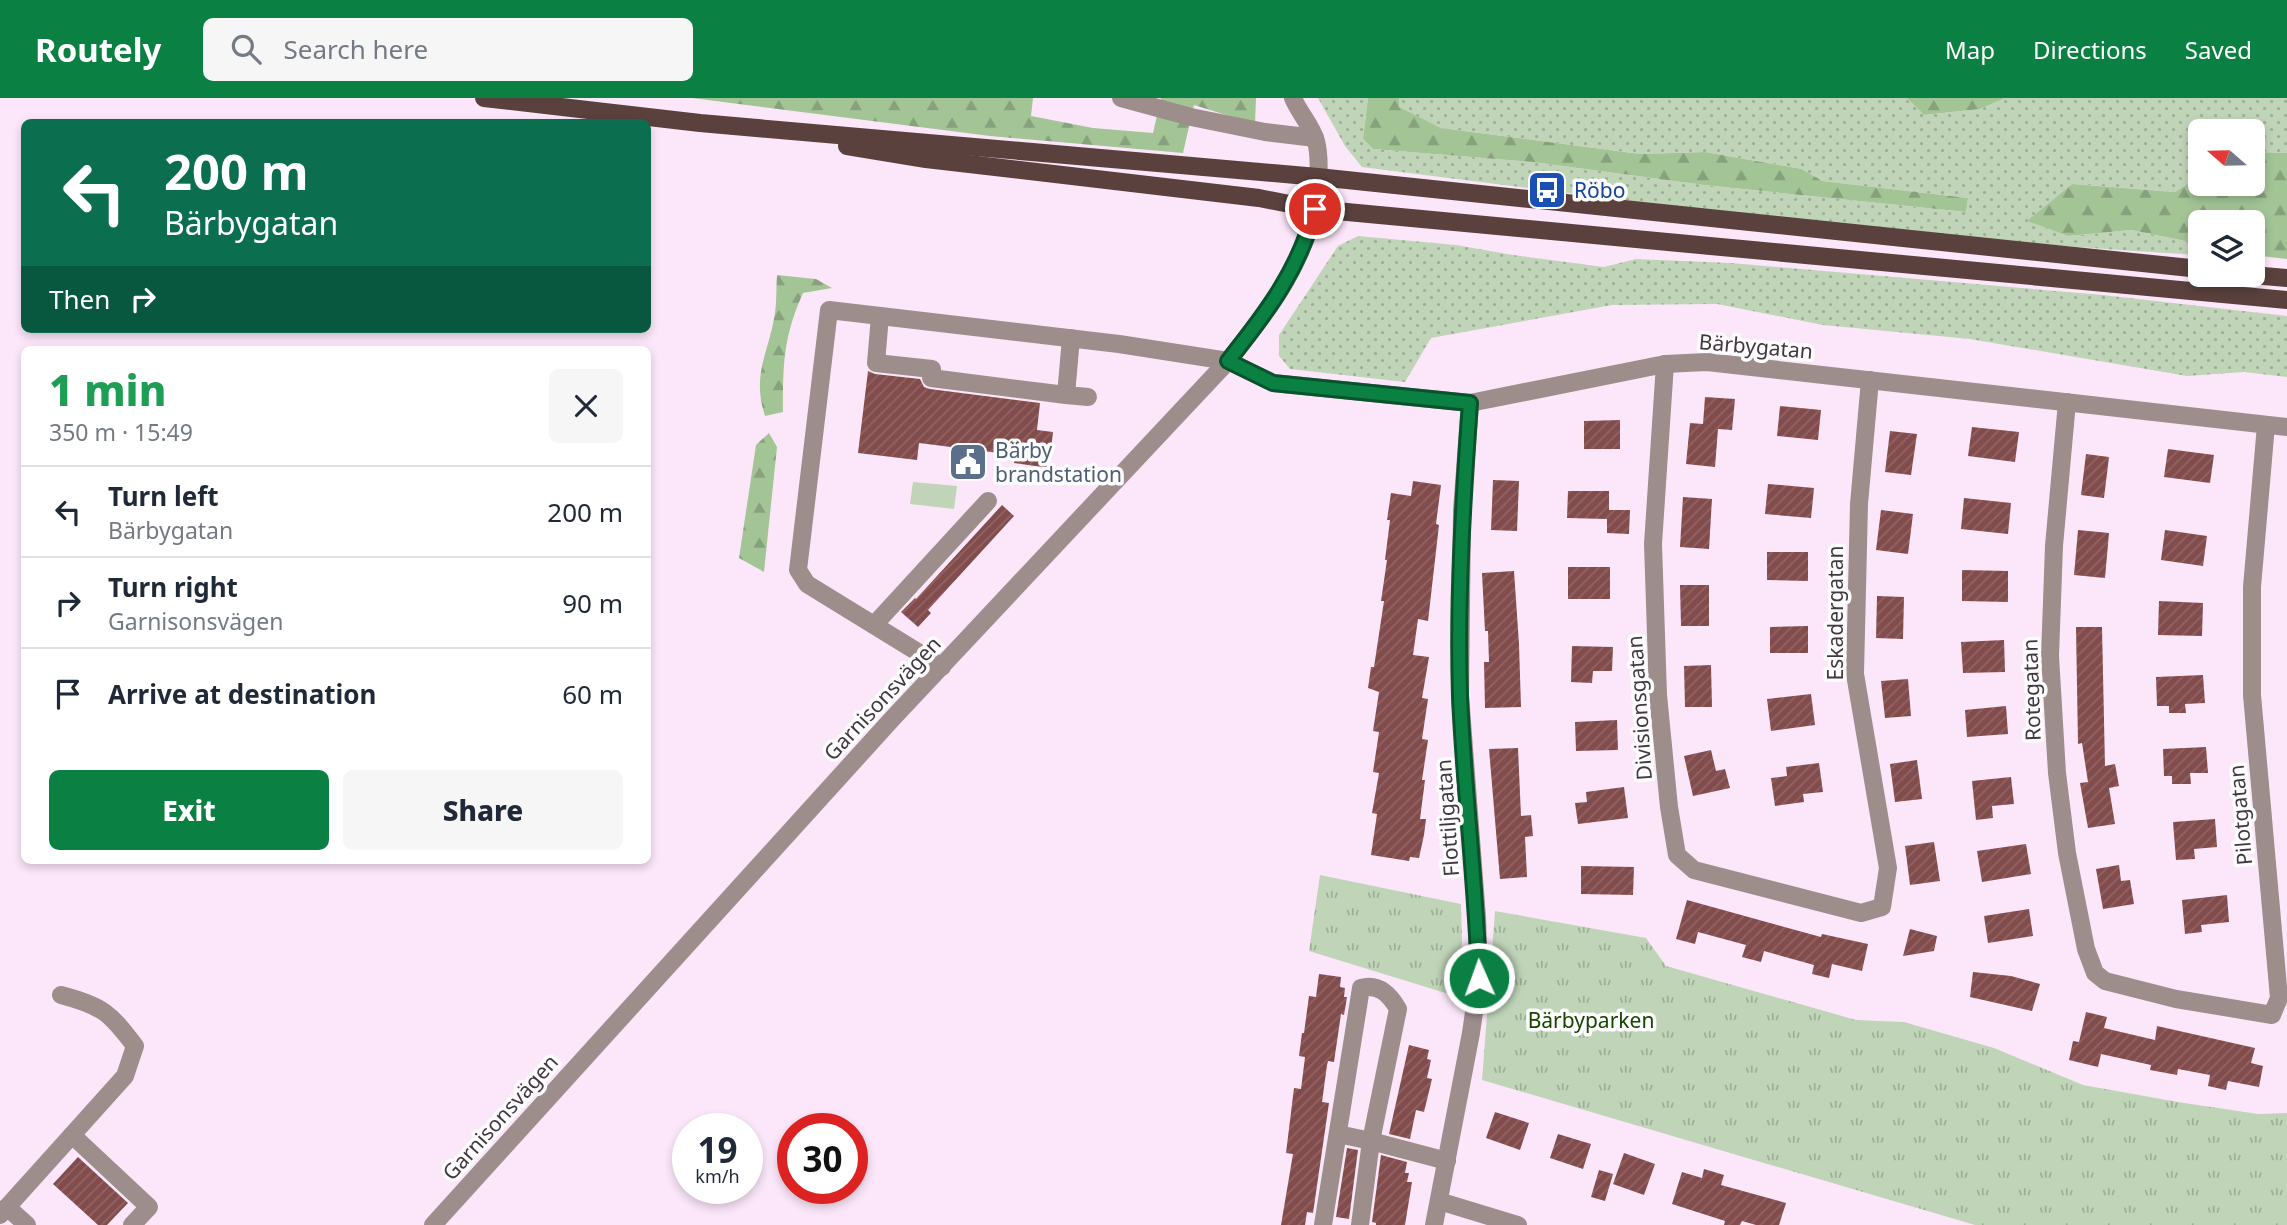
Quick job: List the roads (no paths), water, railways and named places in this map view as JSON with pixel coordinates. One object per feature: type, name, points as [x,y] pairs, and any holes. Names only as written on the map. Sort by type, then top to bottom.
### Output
[{"type":"main road","points":[[484,98],[700,122],[1318,177],[2188,269]]},
{"type":"main road","points":[[700,122],[926,159],[1259,198],[1315,209],[2287,300]]},
{"type":"main road","points":[[2265,276],[2287,278]]},
{"type":"street","points":[[1121,98],[1191,117],[1265,132],[1315,138]]},
{"type":"street","points":[[1293,98],[1315,138]]},
{"type":"street","name":"Garnisonsvägen","points":[[433,1225],[942,667],[1228,361],[1272,305],[1296,265],[1309,232],[1315,209],[1318,177],[1319,158],[1315,138]]},
{"type":"street","name":"Bärbygatan","points":[[874,625],[807,584],[798,570],[829,310],[1071,338],[1228,361],[1273,383],[1470,403],[1665,364],[1707,362],[2287,427]]},
{"type":"street","points":[[880,316],[876,362],[932,369],[931,378],[1088,397]]},
{"type":"street","points":[[1066,395],[1071,338]]},
{"type":"street","name":"Divisionsgatan","points":[[1665,364],[1653,544],[1658,695],[1669,807],[1677,855],[1694,870],[1861,912]]},
{"type":"street","name":"Eskadergatan","points":[[1861,912],[1882,907],[1888,868],[1855,674],[1858,504],[1870,380]]},
{"type":"street","name":"Rotegatan","points":[[2067,402],[2054,546],[2050,656],[2057,773],[2067,853],[2086,949],[2095,973]]},
{"type":"street","name":"Flottiljgatan","points":[[1434,1225],[1479,978],[1477,917],[1460,696],[1462,511],[1470,403]]},
{"type":"street","name":"Pilotgatan","points":[[2095,973],[2105,981],[2176,999],[2272,1016],[2279,998],[2252,695],[2252,587],[2266,425]]},
{"type":"street","points":[[942,667],[874,625],[988,501]]},
{"type":"street","points":[[1323,1225],[1361,988],[1370,986],[1389,994],[1398,1009],[1371,1141],[1360,1225]]},
{"type":"street","points":[[27,1225],[4,1211],[125,1076],[135,1046],[113,1017],[92,1003],[61,995]]},
{"type":"street","points":[[1338,1134],[1447,1161]]},
{"type":"street","points":[[72,1135],[149,1207],[132,1225]]},
{"type":"street","points":[[1439,1202],[1518,1225]]},
{"type":"place","name":"Röbo","points":[[1547,190]]},
{"type":"place","name":"Bärby brandstation","points":[[968,462]]},
{"type":"park label","name":"Bärbyparken","points":[[1591,1020]]}]
